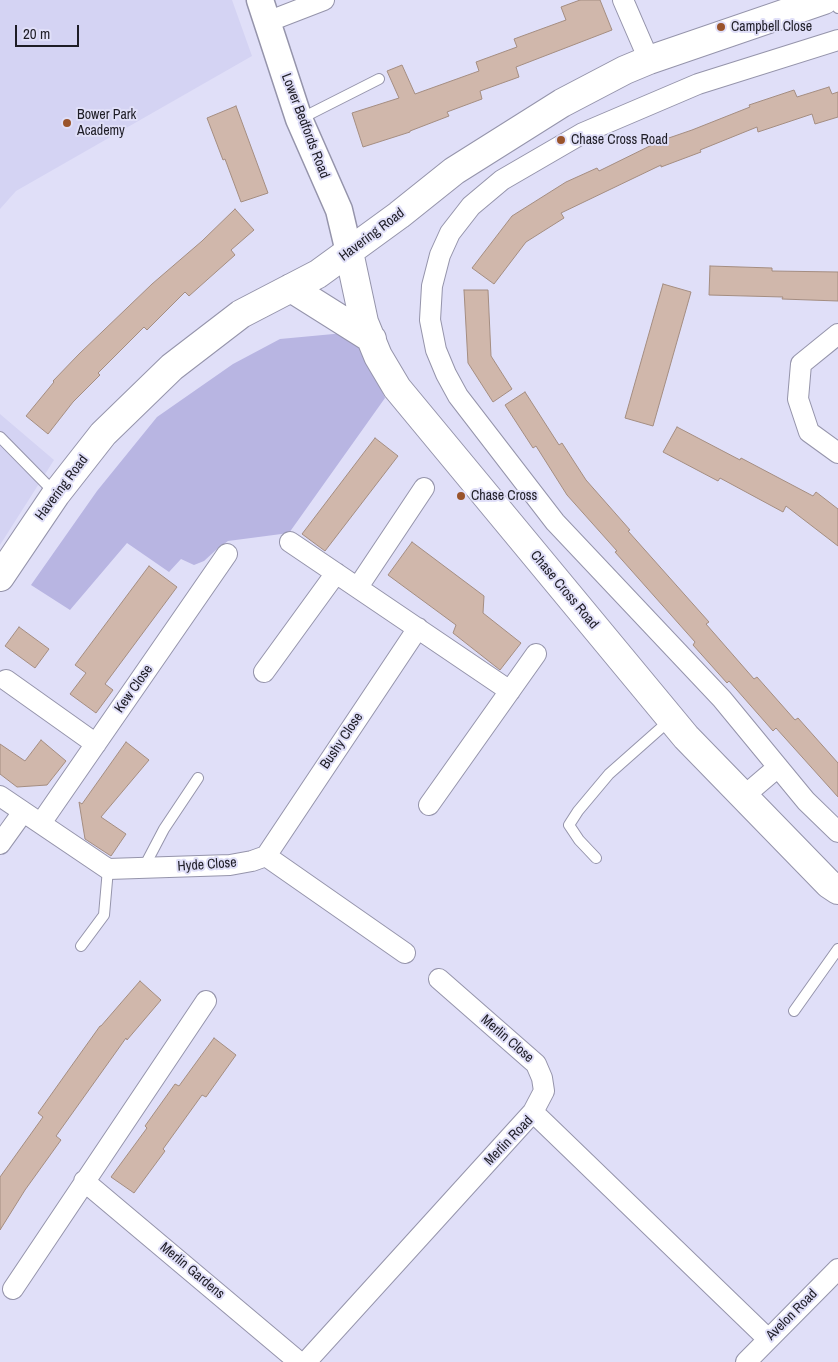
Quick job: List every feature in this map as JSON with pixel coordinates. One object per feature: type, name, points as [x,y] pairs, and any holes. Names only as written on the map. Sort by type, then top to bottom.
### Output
[{"type":"main road","name":"Havering Road","points":[[2,569],[56,494],[103,434],[172,367],[241,314],[318,274],[454,171],[562,103],[625,70],[649,60],[810,2]]},
{"type":"main road","name":"Chase Cross Road","points":[[349,252],[364,322],[378,356],[397,388],[686,737],[829,884],[838,890]]},
{"type":"main road","points":[[292,288],[372,340]]},
{"type":"street","points":[[264,11],[324,0]]},
{"type":"street","points":[[623,0],[649,60]]},
{"type":"street","name":"Lower Bedfords Road","points":[[264,11],[299,119],[339,210],[349,252]]},
{"type":"street","points":[[838,40],[698,84],[583,133],[502,180],[471,206],[450,233],[440,255],[432,286],[430,320],[436,350],[458,396],[555,522],[722,699],[806,801],[838,832]]},
{"type":"street","points":[[838,334],[801,364],[798,399],[809,432],[838,453]]},
{"type":"street","points":[[358,588],[424,488]]},
{"type":"street","points":[[290,542],[510,691]]},
{"type":"street","name":"Kew Close","points":[[41,824],[227,554]]},
{"type":"street","points":[[264,672],[336,573]]},
{"type":"street","name":"Bushy Close","points":[[266,856],[418,628]]},
{"type":"street","points":[[429,805],[536,654]]},
{"type":"street","points":[[6,680],[96,744]]},
{"type":"street","points":[[744,796],[778,767]]},
{"type":"street","points":[[0,796],[108,869]]},
{"type":"street","points":[[0,844],[23,812]]},
{"type":"street","points":[[266,856],[405,953]]},
{"type":"street","name":"Hyde Close","points":[[108,869],[230,865],[252,862],[266,856]]},
{"type":"street","name":"Merlin Close","points":[[439,979],[536,1064],[542,1078],[544,1091],[533,1112]]},
{"type":"street","points":[[13,1289],[206,1001]]},
{"type":"street","name":"Merlin Road","points":[[306,1362],[533,1112],[768,1339]]},
{"type":"street","name":"Merlin Gardens","points":[[84,1181],[299,1362]]},
{"type":"street","name":"Avelon Road","points":[[746,1362],[838,1269]]},
{"type":"lane","points":[[836,0],[838,8]]},
{"type":"lane","points":[[299,119],[378,79]]},
{"type":"lane","points":[[0,437],[56,494]]},
{"type":"lane","points":[[596,858],[579,840],[569,825],[578,811],[609,774],[671,719]]},
{"type":"lane","points":[[144,869],[164,829],[198,778]]},
{"type":"lane","points":[[81,946],[104,916],[108,869]]},
{"type":"lane","points":[[794,1011],[838,949]]},
{"type":"shaded area","name":"Bower Park Academy","points":[[0,0],[232,0],[252,56],[16,191],[0,209]]},
{"type":"shaded area","points":[[355,332],[385,398],[289,533],[228,541],[204,561],[194,565],[181,559],[169,572],[127,543],[70,610],[31,585],[97,491],[157,417],[233,364],[280,339]]},
{"type":"shaded area","points":[[0,414],[54,460],[0,545]]},
{"type":"building","points":[[580,0],[600,0],[612,30],[516,67],[519,77],[480,91],[482,99],[447,112],[449,116],[410,132],[363,147],[352,113],[399,98],[387,71],[402,65],[415,94],[479,71],[476,62],[517,47],[514,39],[566,20],[561,7]]},
{"type":"building","points":[[829,87],[832,94],[838,92],[838,117],[815,124],[812,114],[758,132],[757,127],[700,150],[701,152],[661,167],[661,165],[561,213],[564,218],[526,242],[494,284],[472,268],[512,216],[566,182],[597,168],[599,171],[660,141],[750,107],[749,105],[794,90],[797,97]]},
{"type":"building","points":[[236,106],[268,193],[241,202],[207,118]]},
{"type":"building","points":[[235,209],[254,230],[231,250],[235,255],[189,296],[185,292],[147,330],[144,327],[98,373],[100,375],[73,402],[48,434],[26,416],[53,381],[79,354],[152,284],[202,241]]},
{"type":"building","points":[[710,266],[772,268],[772,271],[838,272],[838,301],[709,295]]},
{"type":"building","points":[[663,284],[691,292],[653,426],[625,418]]},
{"type":"building","points":[[464,290],[488,290],[491,356],[512,389],[493,402],[468,363]]},
{"type":"building","points":[[525,392],[559,445],[562,443],[586,480],[630,530],[628,531],[709,622],[706,624],[754,679],[757,677],[795,720],[798,718],[838,763],[838,797],[776,728],[773,731],[729,681],[727,683],[693,645],[695,642],[567,495],[536,446],[533,448],[505,405]]},
{"type":"building","points":[[677,427],[813,496],[816,492],[838,509],[838,546],[786,506],[783,512],[720,478],[718,481],[663,452]]},
{"type":"building","points":[[375,438],[398,456],[325,551],[302,534]]},
{"type":"building","points":[[412,542],[484,596],[483,613],[521,643],[500,670],[453,633],[456,625],[388,575]]},
{"type":"building","points":[[149,566],[177,587],[105,684],[113,690],[96,713],[70,694],[86,673],[75,665]]},
{"type":"building","points":[[19,627],[49,649],[35,668],[5,646]]},
{"type":"building","points":[[41,740],[66,761],[47,785],[17,787],[0,774],[0,744],[25,761]]},
{"type":"building","points":[[126,742],[149,760],[101,817],[126,834],[111,856],[85,839],[79,802],[82,804]]},
{"type":"building","points":[[140,981],[161,1000],[127,1040],[126,1038],[56,1136],[61,1140],[25,1190],[0,1230],[0,1177],[43,1117],[38,1113],[100,1026]]},
{"type":"building","points":[[214,1038],[236,1055],[206,1097],[202,1095],[163,1149],[165,1151],[134,1193],[111,1177],[147,1128],[145,1126],[175,1084],[179,1086]]},
{"type":"place","name":"Campbell Close","points":[[721,27]]},
{"type":"place","name":"Bower Park Academy","points":[[67,123]]},
{"type":"place","name":"Chase Cross Road","points":[[561,140]]},
{"type":"place","name":"Chase Cross","points":[[461,496]]}]
